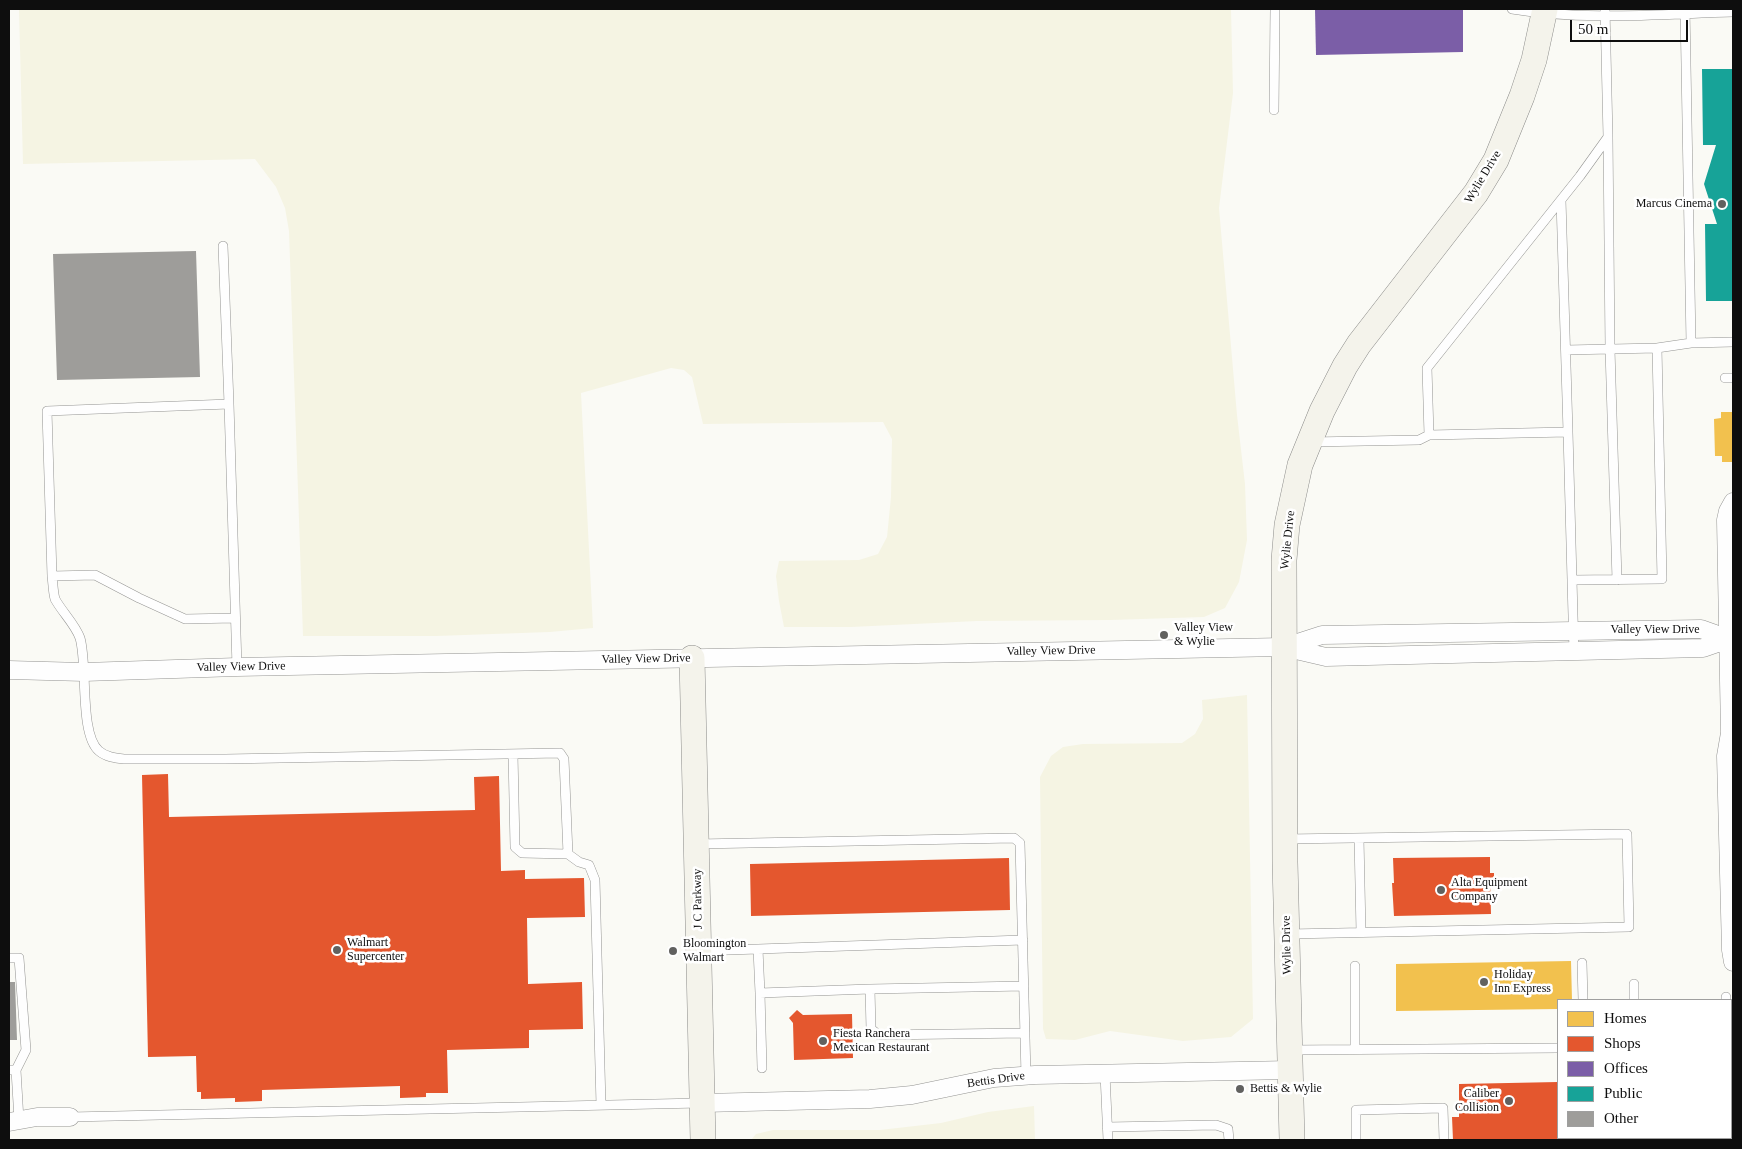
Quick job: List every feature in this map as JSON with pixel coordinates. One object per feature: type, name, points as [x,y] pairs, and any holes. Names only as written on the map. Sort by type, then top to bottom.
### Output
[{"type":"main road","name":"Wylie Drive","points":[[1292,1140],[1285,839],[1284,560],[1287,525],[1300,465],[1322,411],[1345,366],[1359,344],[1476,193],[1496,160],[1528,79],[1545,11]]},
{"type":"main road","name":"J C Parkway","points":[[692,658],[703,1140]]},
{"type":"street","points":[[1733,502],[1726,520],[1730,733],[1726,756],[1731,848],[1731,950],[1733,962]]},
{"type":"street","name":"Valley View Drive","points":[[1283,647],[1322,635],[1701,629],[1729,639]]},
{"type":"street","name":"Valley View Drive","points":[[9,670],[84,672],[237,667],[1283,647],[1326,657],[1702,648],[1729,639]]},
{"type":"street","name":"Bettis Drive","points":[[703,1103],[870,1099],[912,1095],[994,1078],[1105,1074],[1290,1060]]},
{"type":"street","points":[[14,1121],[37,1117],[70,1117]]},
{"type":"lane","points":[[1274,110],[1275,9]]},
{"type":"lane","points":[[1512,9],[1605,12],[1733,12]]},
{"type":"lane","points":[[1685,11],[1691,343]]},
{"type":"lane","points":[[1605,12],[1610,349],[1618,580]]},
{"type":"lane","points":[[1429,435],[1427,368],[1561,200],[1608,137]]},
{"type":"lane","points":[[1561,200],[1574,651]]},
{"type":"lane","points":[[223,246],[237,667]]},
{"type":"lane","points":[[1566,350],[1657,348],[1691,343],[1733,342]]},
{"type":"lane","points":[[1572,580],[1662,579],[1657,348]]},
{"type":"lane","points":[[229,404],[47,411],[52,576],[55,597],[80,638],[86,714],[90,735],[97,750],[108,757],[124,760],[560,754],[564,760],[568,854]]},
{"type":"lane","points":[[1310,442],[1419,440],[1429,435],[1568,432]]},
{"type":"lane","points":[[52,576],[95,575],[138,598],[185,619],[235,618]]},
{"type":"lane","points":[[513,754],[515,847],[522,853],[568,854],[579,862],[589,865],[595,880],[601,1106]]},
{"type":"lane","points":[[1285,839],[1627,834],[1629,927],[1287,934]]},
{"type":"lane","points":[[697,844],[1014,838],[1020,843],[1026,1076]]},
{"type":"lane","points":[[1360,838],[1361,932]]},
{"type":"lane","points":[[699,951],[1023,940]]},
{"type":"lane","points":[[758,949],[762,1068]]},
{"type":"lane","points":[[9,958],[20,958],[26,1050],[12,1070],[14,1121]]},
{"type":"lane","points":[[1582,963],[1583,999]]},
{"type":"lane","points":[[1354,966],[1354,1050]]},
{"type":"lane","points":[[1634,984],[1634,999]]},
{"type":"lane","points":[[760,993],[1024,986]]},
{"type":"lane","points":[[870,989],[871,1029],[879,1035],[1025,1033]]},
{"type":"lane","points":[[1290,1060],[1354,1050],[1557,1048]]},
{"type":"lane","points":[[1105,1074],[1108,1140]]},
{"type":"lane","points":[[70,1117],[703,1103]]},
{"type":"lane","points":[[1356,1140],[1356,1110],[1443,1108],[1444,1140]]},
{"type":"lane","points":[[1108,1127],[1216,1125],[1228,1129],[1229,1140]]},
{"type":"green space","points":[[19,9],[1231,9],[1233,93],[1219,208],[1245,484],[1247,540],[1239,582],[1225,608],[1204,617],[977,621],[851,627],[784,627],[776,576],[779,561],[859,560],[878,554],[887,537],[891,497],[892,439],[883,422],[703,424],[692,377],[684,370],[671,368],[581,393],[593,628],[550,632],[436,636],[303,636],[289,231],[285,208],[276,187],[255,159],[23,164]]},
{"type":"green space","points":[[1247,695],[1253,1019],[1231,1037],[1183,1041],[1110,1031],[1075,1040],[1046,1039],[1043,1029],[1040,777],[1051,756],[1063,747],[1083,744],[1182,743],[1195,734],[1203,719],[1202,700]]},
{"type":"green space","points":[[1034,1106],[1035,1140],[751,1140],[756,1134],[773,1130],[880,1130],[941,1123],[988,1112]]},
{"type":"building: Homes","points":[[1721,412],[1733,412],[1733,462],[1722,462],[1722,456],[1715,456],[1714,419],[1721,418]]},
{"type":"building: Homes","name":"Holiday Inn Express","points":[[1571,961],[1572,999],[1557,999],[1557,1009],[1396,1011],[1396,964]]},
{"type":"building: Shops","name":"Walmart Supercenter","points":[[168,774],[169,817],[475,810],[474,777],[499,776],[501,871],[525,870],[525,879],[584,878],[585,917],[527,918],[528,984],[582,982],[583,1029],[529,1030],[529,1048],[447,1050],[448,1093],[426,1093],[426,1097],[400,1098],[400,1086],[262,1090],[262,1101],[235,1102],[235,1098],[201,1099],[201,1092],[197,1092],[196,1056],[148,1057],[142,775]]},
{"type":"building: Shops","name":"Alta Equipment Company","points":[[1490,857],[1490,873],[1494,873],[1494,879],[1490,879],[1491,914],[1394,916],[1393,858]]},
{"type":"building: Shops","points":[[1009,858],[1010,910],[751,916],[750,864]]},
{"type":"building: Shops","name":"Fiesta Ranchera Mexican Restaurant","points":[[797,1010],[803,1015],[852,1014],[853,1058],[794,1060],[793,1023],[789,1018]]},
{"type":"building: Shops","name":"Caliber Collision","points":[[1557,1082],[1557,1139],[1581,1140],[1453,1140],[1452,1117],[1459,1117],[1459,1084]]},
{"type":"building: Offices","points":[[1315,9],[1463,9],[1463,52],[1316,55]]},
{"type":"building: Public","name":"Marcus Cinema","points":[[1702,69],[1733,69],[1733,301],[1706,301],[1705,224],[1717,224],[1704,184],[1716,145],[1703,145]]},
{"type":"building: Other","points":[[196,251],[200,377],[57,380],[53,254]]},
{"type":"building: Other","points":[[9,982],[15,982],[17,1040],[9,1040]]},
{"type":"place","name":"Marcus Cinema","points":[[1722,204]]},
{"type":"place","name":"Valley View & Wylie","points":[[1164,635]]},
{"type":"place","name":"Alta Equipment Company","points":[[1441,890]]},
{"type":"place","name":"Walmart Supercenter","points":[[337,950]]},
{"type":"place","name":"Bloomington Walmart","points":[[673,951]]},
{"type":"place","name":"Holiday Inn Express","points":[[1484,982]]},
{"type":"place","name":"Fiesta Ranchera Mexican Restaurant","points":[[823,1041]]},
{"type":"place","name":"Bettis & Wylie","points":[[1240,1089]]},
{"type":"place","name":"Caliber Collision","points":[[1509,1101]]}]
